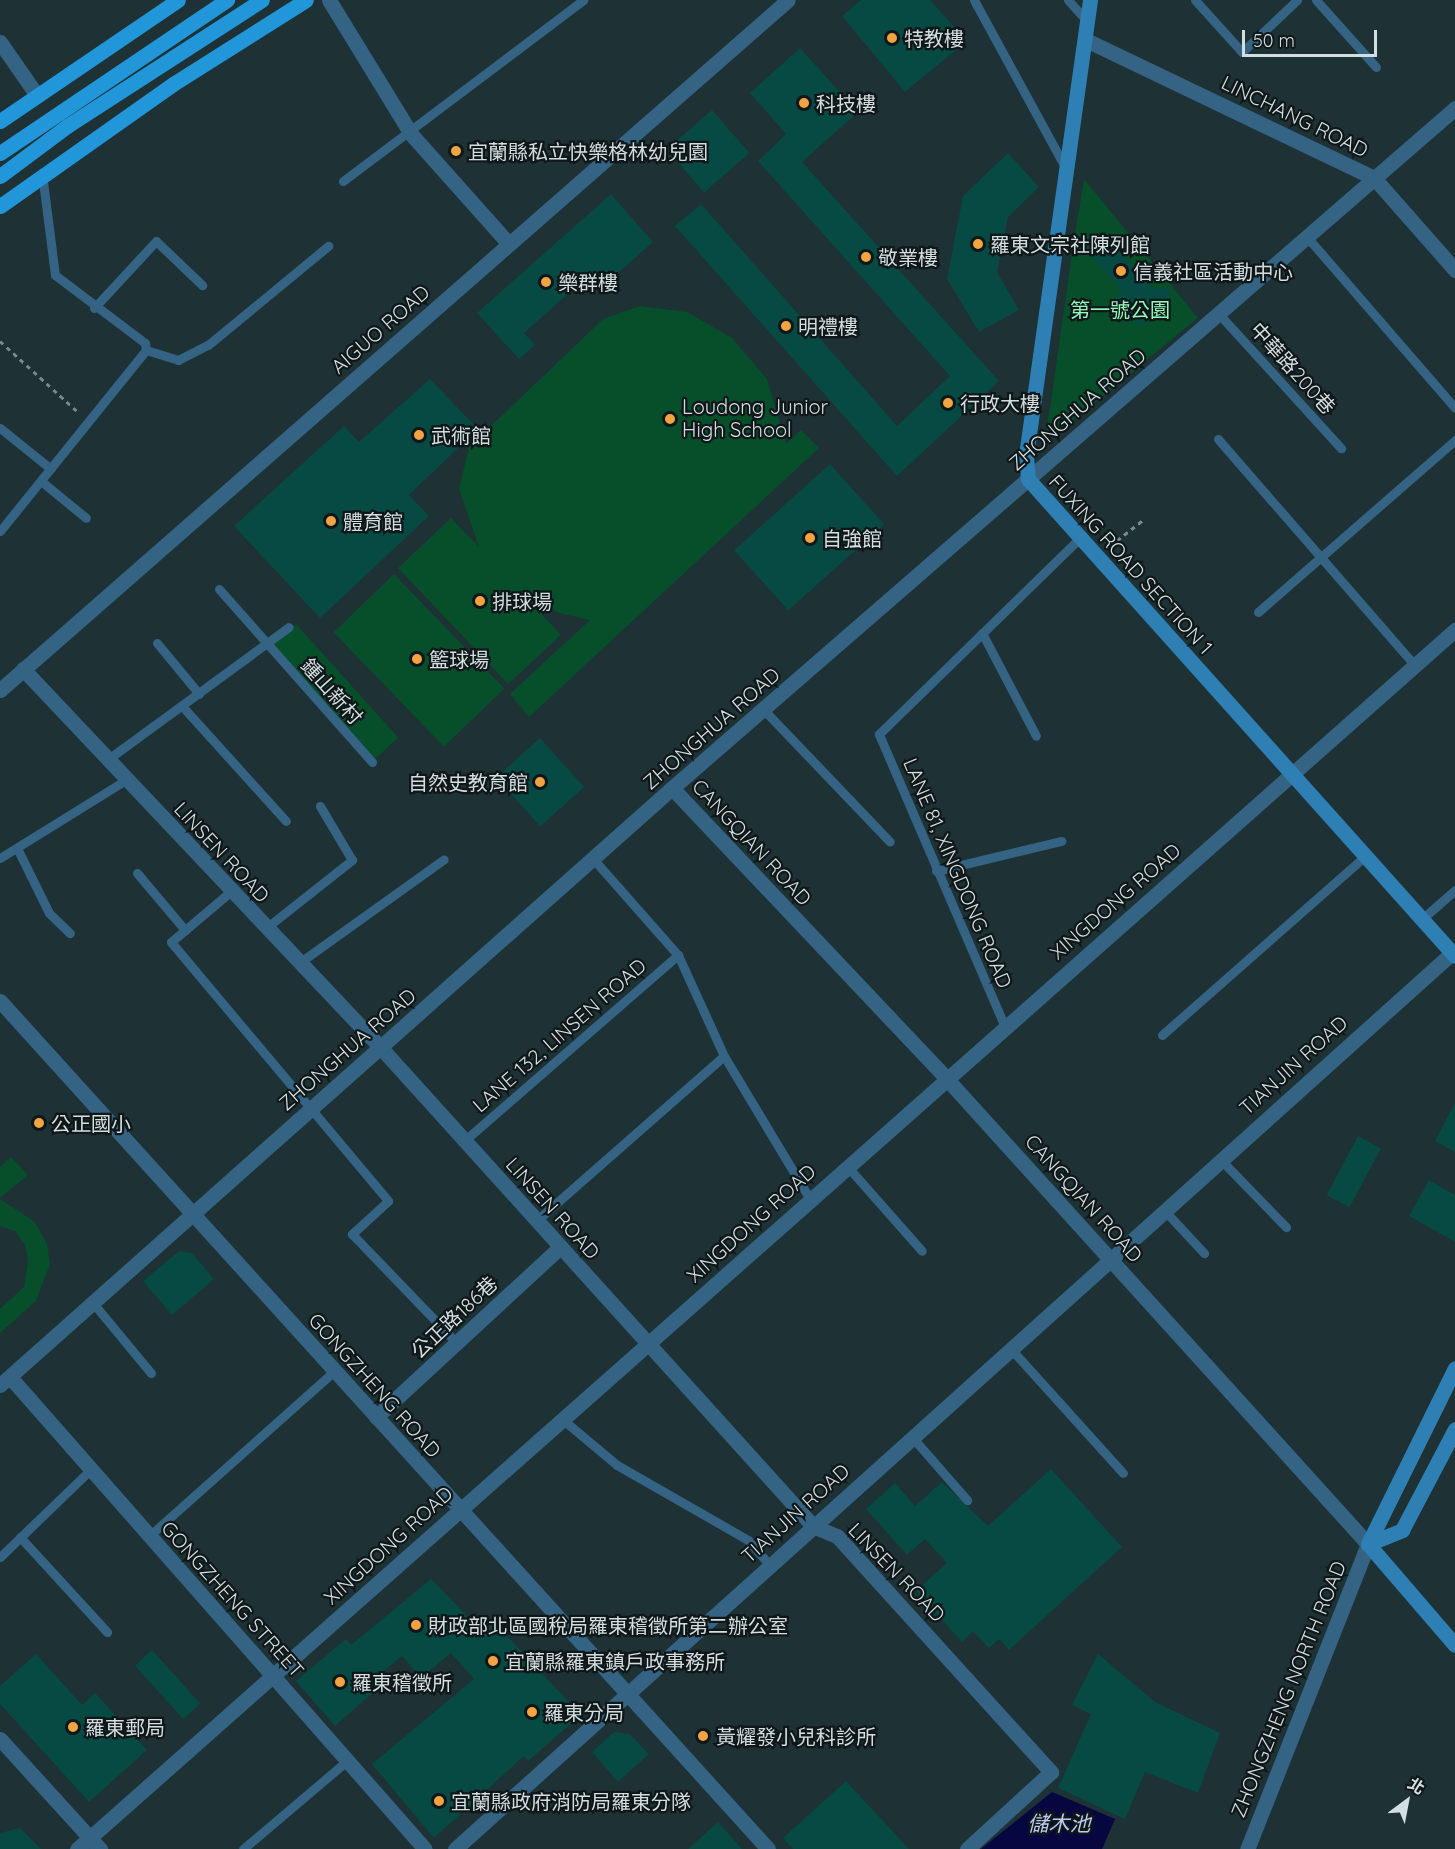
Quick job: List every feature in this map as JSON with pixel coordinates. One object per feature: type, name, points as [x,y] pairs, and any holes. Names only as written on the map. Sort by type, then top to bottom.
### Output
[{"type":"main road","points":[[0,121],[36,94],[178,0]]},
{"type":"main road","points":[[0,153],[227,0]]},
{"type":"main road","points":[[0,176],[67,126],[262,0]]},
{"type":"main road","points":[[0,206],[42,173],[306,0]]},
{"type":"main road","name":"FUXING ROAD SECTION 1","points":[[1090,0],[1068,174],[1026,458],[1028,479],[1453,954]]},
{"type":"main road","name":"ZHONGZHENG NORTH ROAD","points":[[1368,1544],[1455,1368]]},
{"type":"main road","name":"ZHONGZHENG NORTH ROAD","points":[[1368,1544],[1402,1530],[1455,1429]]},
{"type":"main road","name":"CANGQIAN ROAD","points":[[1368,1544],[1455,1645]]},
{"type":"street","points":[[329,0],[411,134],[509,244]]},
{"type":"street","name":"AIGUO ROAD","points":[[0,690],[788,0]]},
{"type":"street","name":"LINCHANG ROAD","points":[[1086,40],[1374,178],[1455,270]]},
{"type":"street","points":[[0,42],[36,94]]},
{"type":"street","name":"ZHONGHUA ROAD","points":[[5,1381],[310,1108],[382,1049],[595,861],[672,788],[1455,108]]},
{"type":"street","name":"XINGDONG ROAD","points":[[77,1849],[95,1843],[274,1674],[1455,630]]},
{"type":"street","name":"LINSEN ROAD","points":[[23,669],[230,892],[382,1049],[813,1526],[837,1536],[1052,1772],[967,1849]]},
{"type":"street","name":"CANGQIAN ROAD","points":[[672,788],[946,1078],[1368,1544]]},
{"type":"street","name":"TIANJIN ROAD","points":[[455,1849],[1220,1159],[1453,954]]},
{"type":"street","name":"GONGZHENG ROAD","points":[[0,1001],[768,1849]]},
{"type":"street","name":"公正路186巷","points":[[376,1417],[560,1247]]},
{"type":"street","name":"GONGZHENG STREET","points":[[5,1381],[274,1674],[425,1849]]},
{"type":"street","name":"ZHONGZHENG NORTH ROAD","points":[[1247,1849],[1368,1544]]},
{"type":"street","points":[[0,1739],[95,1843]]},
{"type":"lane","points":[[343,181],[411,134],[583,0]]},
{"type":"lane","points":[[974,0],[1068,174]]},
{"type":"lane","points":[[1068,0],[1087,21]]},
{"type":"lane","points":[[1195,0],[1242,52],[1297,0]]},
{"type":"lane","points":[[1316,0],[1376,67]]},
{"type":"lane","points":[[0,531],[146,350],[145,343],[94,308],[55,275],[42,173]]},
{"type":"lane","points":[[1307,237],[1455,408]]},
{"type":"lane","points":[[94,308],[156,241],[202,285]]},
{"type":"lane","points":[[146,350],[178,360],[208,345],[328,246]]},
{"type":"lane","name":"中華路200巷","points":[[1218,313],[1341,448]]},
{"type":"lane","points":[[0,428],[51,469]]},
{"type":"lane","points":[[1218,439],[1415,666]]},
{"type":"lane","points":[[1258,612],[1455,440]]},
{"type":"lane","points":[[41,481],[86,518]]},
{"type":"lane","points":[[1036,736],[982,633],[1081,537]]},
{"type":"lane","name":"鍾山新村","points":[[219,590],[372,762]]},
{"type":"lane","points":[[107,760],[289,627]]},
{"type":"lane","name":"LANE 81, XINGDONG ROAD","points":[[982,633],[879,734],[1005,1027]]},
{"type":"lane","points":[[157,643],[199,694]]},
{"type":"lane","points":[[182,706],[286,820]]},
{"type":"lane","points":[[764,710],[890,842]]},
{"type":"lane","points":[[0,858],[126,780]]},
{"type":"lane","points":[[266,928],[352,860],[320,806]]},
{"type":"lane","points":[[936,871],[1061,841]]},
{"type":"lane","points":[[17,848],[50,913],[69,933]]},
{"type":"lane","points":[[1162,1035],[1365,856]]},
{"type":"lane","points":[[299,963],[444,859]]},
{"type":"lane","points":[[595,861],[678,955],[724,1056],[810,1199]]},
{"type":"lane","points":[[137,873],[184,930]]},
{"type":"lane","points":[[1422,919],[1455,890]]},
{"type":"lane","points":[[230,892],[171,942],[388,1201],[352,1234],[457,1343]]},
{"type":"lane","name":"LANE 132, LINSEN ROAD","points":[[464,1142],[678,955]]},
{"type":"lane","points":[[536,1221],[724,1056]]},
{"type":"lane","points":[[1220,1159],[1286,1227]]},
{"type":"lane","points":[[847,1166],[922,1251]]},
{"type":"lane","points":[[1164,1210],[1204,1253]]},
{"type":"lane","points":[[93,1303],[152,1373]]},
{"type":"lane","points":[[1011,1349],[1123,1473]]},
{"type":"lane","points":[[148,1537],[334,1371]]},
{"type":"lane","points":[[562,1419],[617,1465],[748,1540],[769,1564]]},
{"type":"lane","points":[[912,1437],[967,1500]]},
{"type":"lane","points":[[0,1557],[89,1471]]},
{"type":"lane","points":[[20,1537],[106,1632]]},
{"type":"lane","points":[[243,1849],[348,1760]]},
{"type":"path","points":[[0,341],[89,423]]},
{"type":"path","points":[[1097,556],[1143,520]]},
{"type":"green space","name":"第一號公園","points":[[1084,179],[1198,318],[1045,443],[1073,246]]},
{"type":"green space","points":[[640,306],[687,312],[732,338],[767,379],[786,444],[801,430],[819,448],[529,717],[510,694],[590,620],[559,613],[524,595],[561,635],[508,684],[398,568],[451,518],[479,547],[459,489],[469,447],[603,319]]},
{"type":"green space","name":"籃球場","points":[[394,574],[504,688],[444,747],[334,632]]},
{"type":"green space","points":[[296,624],[398,738],[375,758],[273,645]]},
{"type":"green space","points":[[11,1157],[28,1175],[0,1198],[0,1167]]},
{"type":"green space","points":[[0,1199],[35,1222],[47,1244],[50,1264],[36,1301],[0,1333],[0,1309],[24,1287],[28,1261],[25,1245],[15,1231],[0,1226]]},
{"type":"water","name":"儲木池","points":[[1052,1792],[1115,1819],[1102,1849],[981,1849]]},
{"type":"building","name":"特教樓","points":[[861,0],[930,0],[967,41],[905,92],[842,16]]},
{"type":"building","points":[[800,48],[858,112],[802,162],[999,381],[897,476],[675,226],[701,204],[897,426],[950,376],[758,161],[786,134],[750,93]]},
{"type":"building","points":[[712,110],[749,153],[704,192],[667,149]]},
{"type":"building","name":"羅東文宗社陳列館","points":[[1008,153],[1039,187],[1008,217],[997,272],[1019,310],[979,332],[947,279],[963,196]]},
{"type":"building","name":"樂群樓","points":[[611,194],[653,242],[600,289],[588,276],[524,333],[535,345],[519,359],[477,313]]},
{"type":"building","name":"信義社區活動中心","points":[[1106,237],[1153,288],[1170,289],[1169,317],[1151,316],[1139,327],[1114,299],[1123,291],[1089,253]]},
{"type":"building","name":"體育館","points":[[430,379],[478,429],[409,495],[429,516],[320,618],[234,526],[344,426],[359,442]]},
{"type":"building","name":"自強館","points":[[830,464],[884,524],[788,611],[734,550]]},
{"type":"building","name":"自然史教育館","points":[[540,738],[584,787],[540,827],[496,777]]},
{"type":"building","points":[[1455,1103],[1455,1152],[1435,1141]]},
{"type":"building","points":[[1358,1136],[1381,1148],[1350,1207],[1327,1195]]},
{"type":"building","points":[[1429,1180],[1455,1195],[1455,1242],[1409,1216]]},
{"type":"building","points":[[179,1251],[192,1253],[214,1279],[172,1315],[143,1281]]},
{"type":"building","points":[[1051,1469],[1122,1547],[1009,1650],[999,1639],[989,1648],[973,1631],[962,1642],[916,1591],[947,1563],[925,1539],[907,1555],[866,1509],[895,1483],[915,1506],[942,1482],[988,1526]]},
{"type":"building","points":[[431,1579],[483,1632],[494,1622],[581,1715],[528,1761],[524,1756],[434,1838],[372,1764],[474,1679],[451,1653],[421,1678],[402,1656],[378,1676],[384,1683],[335,1726],[296,1681],[346,1639],[351,1645]]},
{"type":"building","points":[[152,1650],[200,1704],[183,1719],[135,1665]]},
{"type":"building","name":"羅東郵局","points":[[36,1654],[82,1705],[95,1693],[147,1750],[89,1802],[0,1704],[0,1686]]},
{"type":"building","points":[[1098,1654],[1155,1702],[1220,1733],[1198,1793],[1145,1772],[1125,1819],[1058,1788],[1091,1714],[1072,1705]]},
{"type":"building","points":[[614,1732],[630,1734],[649,1754],[618,1782],[592,1752]]},
{"type":"building","points":[[846,1781],[909,1849],[793,1849],[783,1838]]},
{"type":"building","points":[[718,1822],[742,1849],[688,1849]]},
{"type":"building","points":[[20,1828],[41,1849],[0,1849],[0,1833]]},
{"type":"place","name":"特教樓","points":[[892,38]]},
{"type":"place","name":"科技樓","points":[[804,103]]},
{"type":"place","name":"宜蘭縣私立快樂格林幼兒園","points":[[456,151]]},
{"type":"place","name":"羅東文宗社陳列館","points":[[978,244]]},
{"type":"place","name":"敬業樓","points":[[866,257]]},
{"type":"place","name":"信義社區活動中心","points":[[1121,271]]},
{"type":"place","name":"樂群樓","points":[[546,282]]},
{"type":"place","name":"明禮樓","points":[[786,326]]},
{"type":"place","name":"行政大樓","points":[[948,403]]},
{"type":"place","name":"Loudong Junior High School","points":[[670,419]]},
{"type":"place","name":"武術館","points":[[419,435]]},
{"type":"place","name":"體育館","points":[[331,521]]},
{"type":"place","name":"自強館","points":[[810,538]]},
{"type":"place","name":"排球場","points":[[480,601]]},
{"type":"place","name":"籃球場","points":[[417,659]]},
{"type":"place","name":"自然史教育館","points":[[540,782]]},
{"type":"place","name":"公正國小","points":[[39,1123]]},
{"type":"place","name":"財政部北區國稅局羅東稽徵所第二辦公室","points":[[416,1625]]},
{"type":"place","name":"宜蘭縣羅東鎮戶政事務所","points":[[493,1661]]},
{"type":"place","name":"羅東稽徵所","points":[[340,1682]]},
{"type":"place","name":"羅東分局","points":[[532,1712]]},
{"type":"place","name":"羅東郵局","points":[[73,1727]]},
{"type":"place","name":"黃耀發小兒科診所","points":[[703,1736]]},
{"type":"place","name":"宜蘭縣政府消防局羅東分隊","points":[[439,1801]]}]
